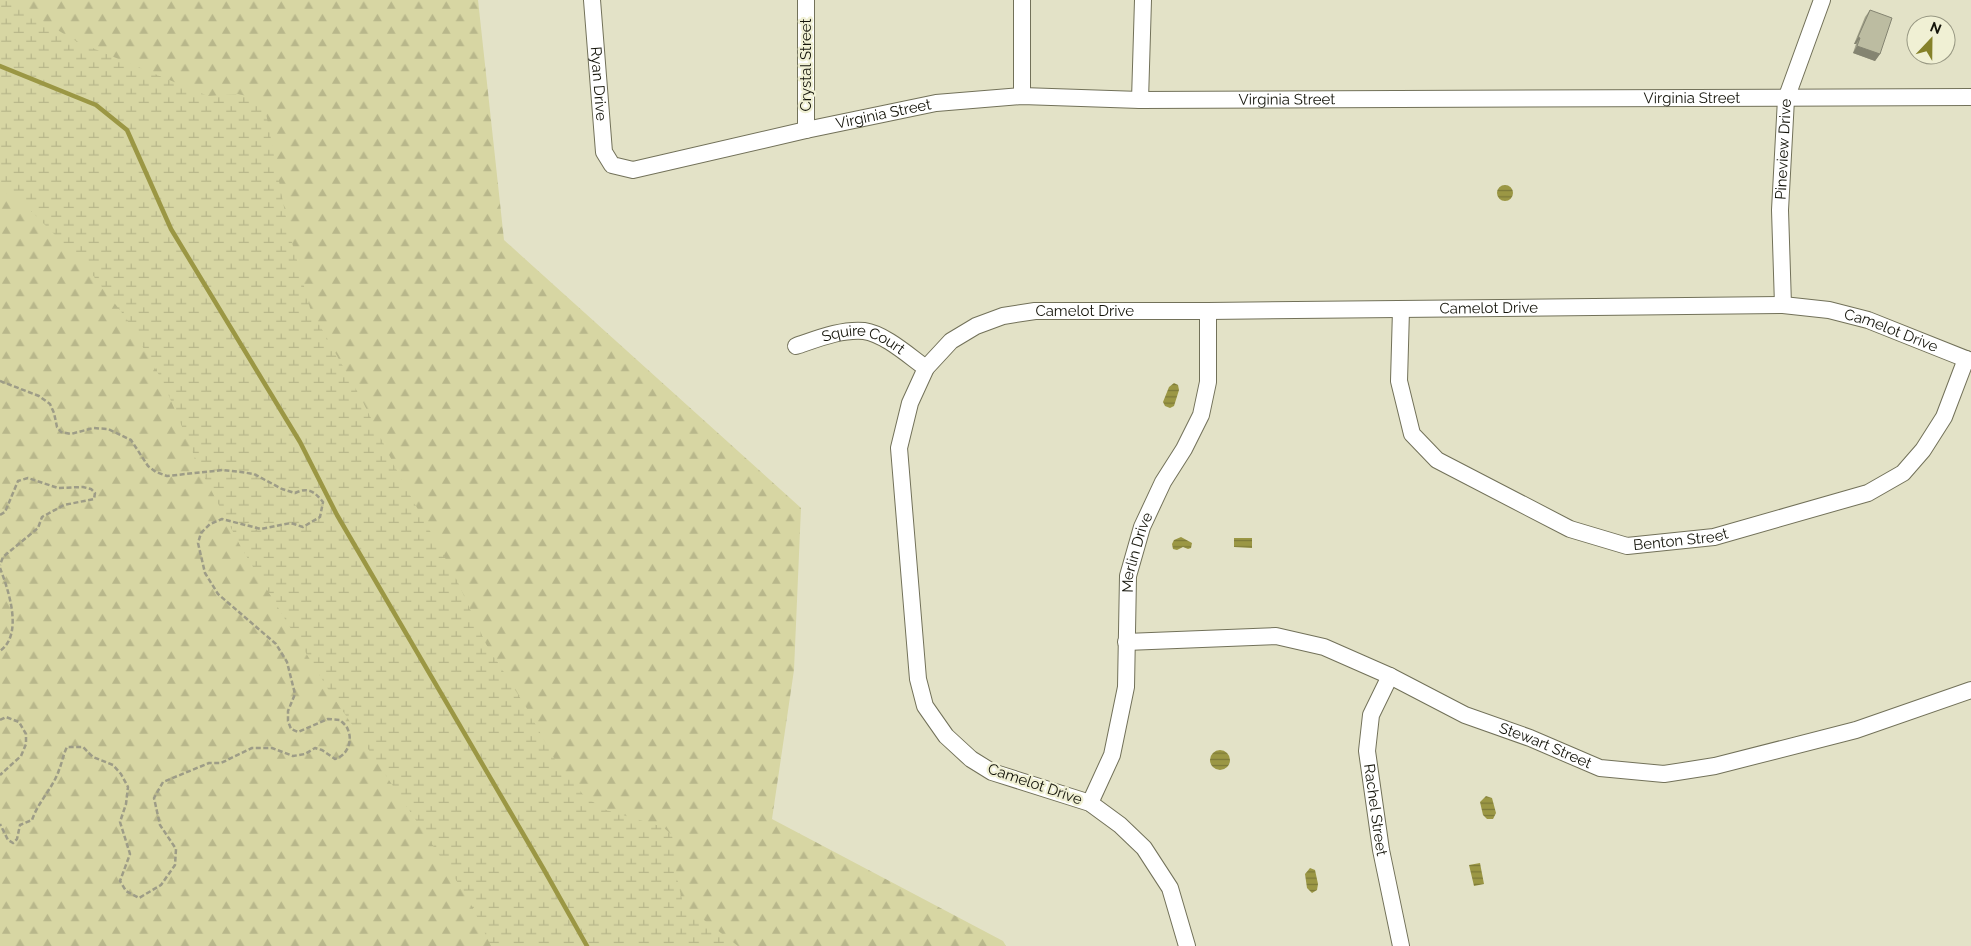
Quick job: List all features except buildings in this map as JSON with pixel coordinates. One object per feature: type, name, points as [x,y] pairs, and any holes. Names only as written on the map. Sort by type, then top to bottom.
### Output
[{"type":"street","name":"Ryan Drive","points":[[592,0],[604,152],[612,165]]},
{"type":"street","name":"Crystal Street","points":[[806,0],[806,130]]},
{"type":"street","points":[[1022,0],[1022,96]]},
{"type":"street","points":[[1140,100],[1143,0]]},
{"type":"street","name":"Pineview Drive","points":[[1783,305],[1780,210],[1786,99],[1822,0]]},
{"type":"street","name":"Virginia Street","points":[[612,165],[633,170],[806,130],[936,104],[1022,96],[1140,100],[1971,97]]},
{"type":"street","name":"Camelot Drive","points":[[1187,946],[1170,888],[1144,848],[1120,825],[1090,803],[992,772],[971,759],[946,736],[925,706],[918,679],[899,448],[910,403],[926,368],[951,341],[976,326],[1003,316],[1035,311],[1401,310],[1783,305],[1829,310],[1868,320],[1969,360]]},
{"type":"street","name":"Benton Street","points":[[1401,310],[1399,381],[1412,434],[1437,460],[1570,529],[1627,546],[1714,538],[1868,494],[1903,473],[1923,450],[1944,417],[1969,360]]},
{"type":"street","name":"Merlin Drive","points":[[1090,803],[1112,755],[1126,688],[1128,576],[1142,527],[1163,482],[1184,449],[1201,415],[1208,382],[1208,311]]},
{"type":"street","name":"Squire Court","points":[[796,346],[840,333],[865,331],[888,340],[926,368]]},
{"type":"street","name":"Stewart Street","points":[[1126,642],[1276,636],[1324,647],[1390,676],[1464,715],[1530,738],[1600,768],[1664,774],[1715,766],[1856,730],[1971,690]]},
{"type":"street","name":"Rachel Street","points":[[1390,676],[1371,715],[1367,751],[1381,850],[1401,946]]},
{"type":"path","points":[[0,381],[39,396],[50,404],[57,427],[62,432],[71,434],[93,428],[108,429],[131,440],[148,466],[156,472],[167,476],[223,470],[254,474],[282,489],[295,493],[303,489],[314,491],[323,502],[320,517],[303,527],[291,523],[261,529],[222,519],[210,524],[201,533],[198,543],[205,573],[218,594],[276,644],[287,662],[295,694],[288,711],[288,721],[291,729],[298,732],[328,719],[340,720],[348,729],[350,740],[346,752],[342,757],[335,759],[322,750],[315,748],[305,754],[293,756],[272,748],[252,748],[221,763],[209,763],[163,782],[154,798],[160,824],[176,849],[175,865],[161,885],[139,898],[126,891],[120,881],[130,854],[120,822],[126,804],[128,787],[121,774],[113,765],[93,757],[83,747],[67,748],[61,759],[60,770],[32,820],[20,825],[17,840],[13,843],[8,840],[0,824]]},
{"type":"path","points":[[0,515],[4,512],[18,481],[28,478],[58,488],[83,487],[91,489],[95,493],[94,500],[64,505],[42,517],[38,528],[3,557],[0,566],[9,591],[13,614],[12,629],[4,648],[0,651]]},
{"type":"path","points":[[0,720],[6,718],[19,722],[26,734],[26,744],[21,756],[0,775]]},
{"type":"green space","points":[[0,0],[478,0],[504,240],[801,508],[794,670],[772,819],[1003,941],[1006,946],[0,946]]},
{"type":"green space","points":[[0,0],[7,0],[76,41],[208,96],[238,94],[251,97],[266,113],[288,228],[310,308],[362,400],[401,479],[454,574],[486,644],[526,707],[555,760],[585,797],[606,810],[663,827],[672,835],[677,878],[683,904],[738,946],[491,946],[468,898],[328,689],[242,549],[200,469],[163,382],[126,318],[84,264],[24,204],[0,189]]},
{"type":"shaded area","points":[[1505,185],[1511,187],[1513,193],[1511,199],[1505,201],[1499,199],[1497,193],[1499,187]]},
{"type":"shaded area","points":[[1174,383],[1178,385],[1179,390],[1174,406],[1170,408],[1165,406],[1163,402],[1169,387]]},
{"type":"shaded area","points":[[1181,537],[1192,543],[1191,548],[1173,549],[1172,544],[1174,540]]},
{"type":"shaded area","points":[[1234,538],[1252,538],[1252,548],[1234,547]]},
{"type":"shaded area","points":[[1220,750],[1227,753],[1230,760],[1227,767],[1220,770],[1213,767],[1210,760],[1213,753]]},
{"type":"shaded area","points":[[1486,796],[1492,798],[1496,813],[1493,819],[1487,819],[1483,815],[1480,802]]},
{"type":"shaded area","points":[[1480,863],[1484,884],[1474,886],[1469,865]]},
{"type":"shaded area","points":[[1310,868],[1315,870],[1318,884],[1317,890],[1312,893],[1307,888],[1305,874]]},
{"type":"waterway","points":[[0,66],[96,105],[127,130],[171,229],[300,442],[337,515],[587,946]]}]
